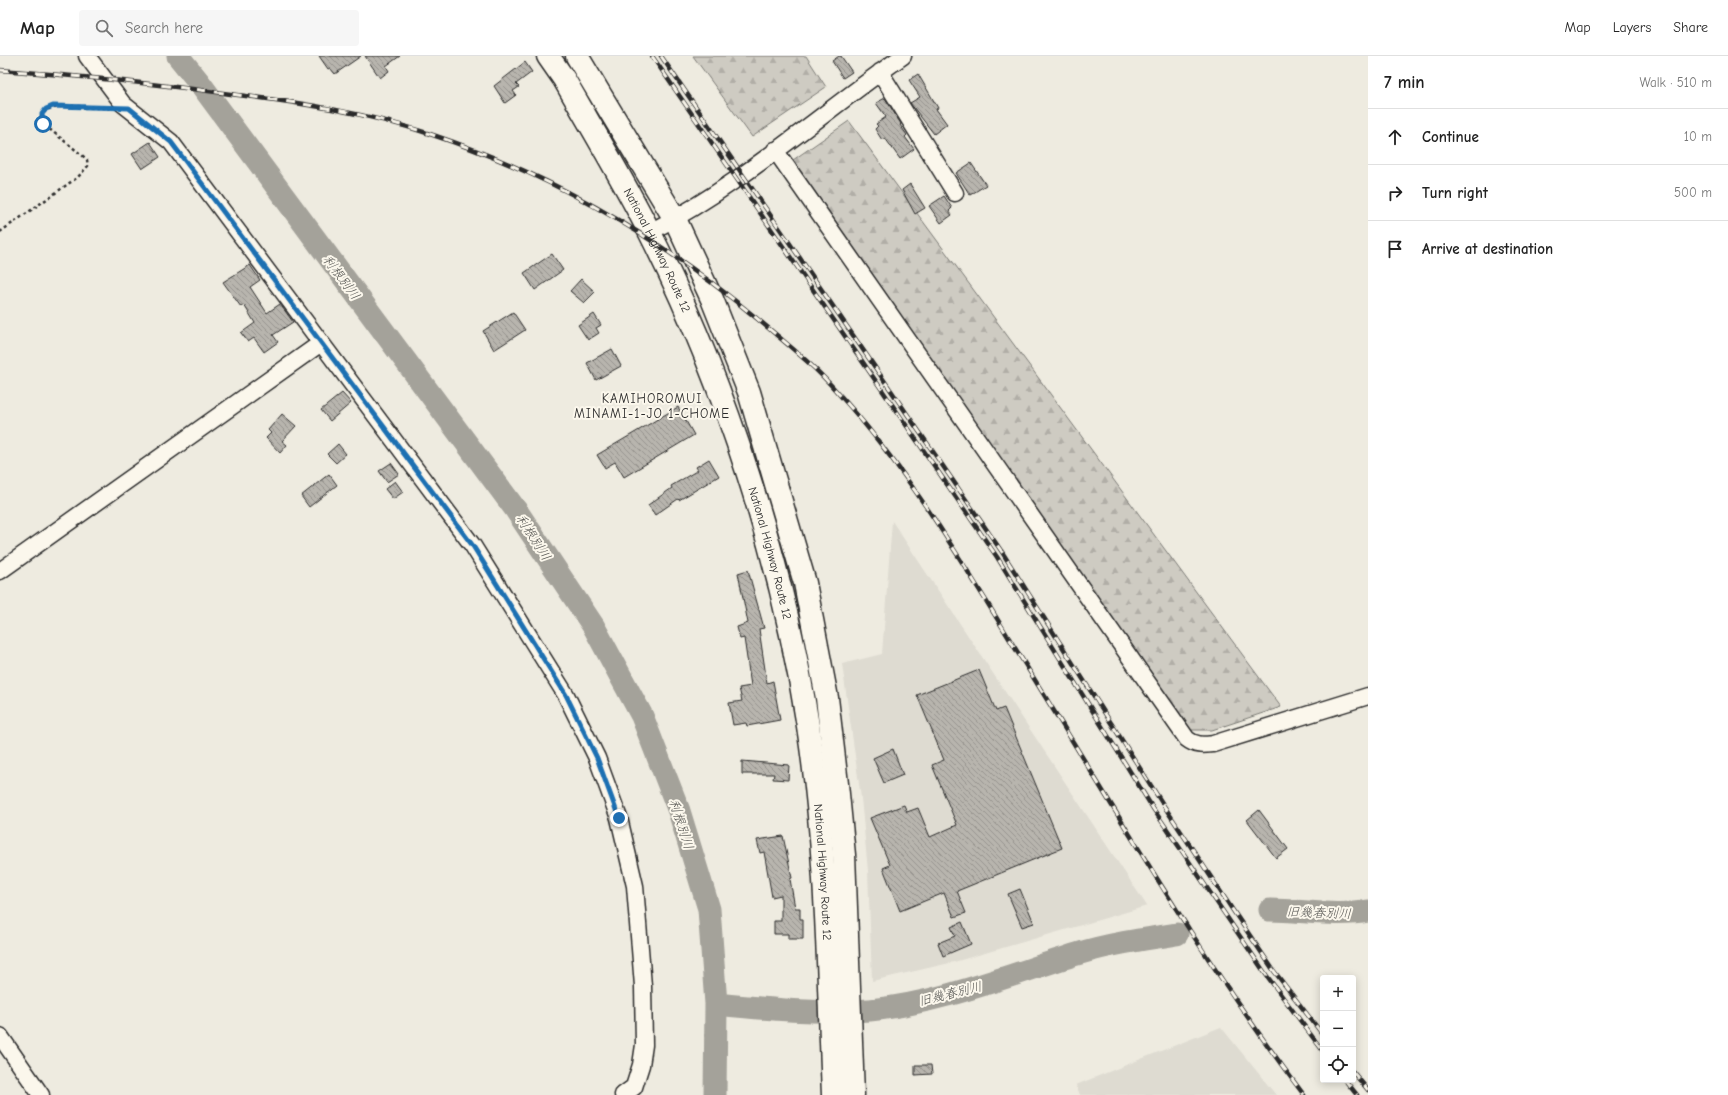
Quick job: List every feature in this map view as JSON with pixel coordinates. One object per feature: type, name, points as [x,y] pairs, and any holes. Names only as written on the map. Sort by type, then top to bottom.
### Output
[{"type":"highway","name":"National Highway Route 12","points":[[548,56],[564,79],[650,232],[682,301],[717,386],[744,465],[776,575],[789,627],[808,727],[839,991],[841,1042],[853,1095]]},
{"type":"highway","name":"National Highway Route 12","points":[[577,56],[675,219],[712,299],[749,392],[805,584],[827,698],[844,855],[839,991]]},
{"type":"highway","name":"National Highway Route 12","points":[[833,1095],[841,1042]]},
{"type":"street","points":[[87,56],[123,104],[171,142],[473,546],[566,695],[597,758],[619,818],[635,886],[643,986],[644,1045],[641,1065],[633,1092]]},
{"type":"street","points":[[650,232],[675,219],[775,150],[890,62],[955,194]]},
{"type":"street","points":[[775,150],[1187,739],[1194,744],[1213,744],[1368,696]]},
{"type":"street","points":[[0,571],[321,343]]},
{"type":"street","points":[[0,1036],[41,1095]]},
{"type":"path","points":[[0,232],[78,177],[88,166],[87,160],[82,155],[43,124],[41,117],[46,109],[63,106],[129,108]]},
{"type":"shaded area","points":[[892,521],[1147,906],[954,962],[872,981],[868,871],[861,798],[842,664],[882,654]]},
{"type":"shaded area","points":[[1221,1027],[1276,1095],[1080,1095],[1076,1085]]},
{"type":"green space","points":[[693,56],[806,56],[826,87],[752,137]]},
{"type":"green space","points":[[849,121],[1281,707],[1212,730],[1190,730],[793,160]]},
{"type":"building","points":[[319,56],[361,56],[335,74],[330,68],[328,69]]},
{"type":"building","points":[[365,56],[400,56],[386,66],[389,71],[380,78]]},
{"type":"building","points":[[841,56],[852,72],[843,78],[832,61]]},
{"type":"building","points":[[525,62],[532,72],[516,84],[519,87],[513,91],[516,95],[505,103],[494,86]]},
{"type":"building","points":[[918,74],[938,108],[936,109],[947,124],[934,134],[910,103],[920,97],[909,80]]},
{"type":"building","points":[[885,98],[907,135],[905,137],[914,149],[900,159],[885,138],[882,140],[875,129],[878,126],[876,124],[886,117],[876,103]]},
{"type":"building","points":[[150,142],[160,157],[142,169],[132,154]]},
{"type":"building","points":[[971,163],[986,185],[970,195],[956,173]]},
{"type":"building","points":[[910,184],[925,208],[915,214],[902,190]]},
{"type":"building","points":[[944,196],[952,208],[949,211],[952,215],[941,223],[929,206]]},
{"type":"building","points":[[552,254],[563,270],[535,290],[524,273]]},
{"type":"building","points":[[250,265],[260,280],[250,287],[267,313],[280,304],[293,322],[273,335],[278,342],[264,352],[254,338],[248,342],[241,333],[255,323],[244,305],[241,307],[223,282]]},
{"type":"building","points":[[581,279],[595,292],[584,303],[570,291]]},
{"type":"building","points":[[513,312],[525,330],[494,350],[483,331]]},
{"type":"building","points":[[594,314],[601,325],[596,328],[599,333],[588,340],[578,325]]},
{"type":"building","points":[[612,349],[621,366],[596,380],[587,363]]},
{"type":"building","points":[[342,393],[351,403],[330,421],[321,410]]},
{"type":"building","points":[[678,407],[694,435],[624,477],[615,462],[605,468],[597,455]]},
{"type":"building","points":[[282,414],[296,426],[282,441],[287,445],[280,453],[266,438],[271,433],[268,430]]},
{"type":"building","points":[[338,444],[346,454],[336,463],[327,454]]},
{"type":"building","points":[[709,459],[719,476],[679,500],[678,499],[655,515],[648,505],[672,488],[671,486],[698,470],[696,467]]},
{"type":"building","points":[[391,463],[399,474],[387,482],[379,471]]},
{"type":"building","points":[[329,474],[337,485],[309,507],[301,496]]},
{"type":"building","points":[[395,481],[403,492],[393,499],[385,489]]},
{"type":"building","points":[[748,570],[764,628],[759,629],[767,683],[773,681],[780,720],[747,726],[746,723],[733,725],[729,703],[742,701],[739,688],[751,686],[744,638],[740,639],[737,627],[748,623],[738,573]]},
{"type":"building","points":[[979,670],[996,711],[1004,708],[1062,848],[957,891],[966,913],[954,917],[944,893],[900,911],[883,868],[890,865],[870,818],[904,805],[907,812],[918,808],[930,837],[957,825],[932,765],[944,760],[917,695]]},
{"type":"building","points":[[893,749],[903,775],[884,783],[873,758]]},
{"type":"building","points":[[742,761],[789,765],[788,780],[773,779],[774,774],[742,774]]},
{"type":"building","points":[[1259,810],[1288,849],[1276,858],[1247,820]]},
{"type":"building","points":[[783,836],[792,878],[790,879],[795,908],[800,908],[800,919],[803,919],[803,939],[788,939],[788,934],[774,934],[774,921],[781,921],[781,895],[772,897],[764,852],[760,853],[757,840]]},
{"type":"building","points":[[1020,889],[1034,923],[1022,927],[1008,894]]},
{"type":"building","points":[[962,922],[971,944],[943,956],[938,943],[955,936],[951,927]]},
{"type":"building","points":[[915,1065],[931,1065],[932,1074],[915,1075]]},
{"type":"waterway","name":"利根別川","points":[[178,56],[199,82],[516,510],[594,627],[642,716],[679,811],[709,909],[716,1004],[715,1095]]},
{"type":"waterway","name":"旧幾春別川","points":[[1270,910],[1332,913],[1356,913],[1368,911]]},
{"type":"waterway","name":"旧幾春別川","points":[[716,1004],[812,1011],[870,1010],[949,995],[1101,947],[1177,934]]},
{"type":"railway","points":[[652,56],[997,557],[1154,810],[1267,976],[1320,1047]]},
{"type":"railway","points":[[661,56],[1002,552],[1164,806],[1234,912],[1274,971],[1320,1031]]},
{"type":"railway","points":[[0,70],[179,87],[311,105],[383,120],[430,134],[475,150],[562,189],[644,236],[723,291],[810,364],[829,383],[863,422],[911,484],[954,549],[1190,931],[1227,987],[1304,1095]]},
{"type":"railway","points":[[1356,1076],[1368,1090]]},
{"type":"railway","points":[[1347,1083],[1357,1095]]},
{"type":"district","name":"KAMIHOROMUI MINAMI-1-JO 1-CHOME","points":[[652,406]]},
{"type":"route","points":[[43,124],[41,117],[42,114],[46,109],[53,106],[116,109],[129,108],[171,142],[473,546],[566,695],[597,758],[619,818]]}]
